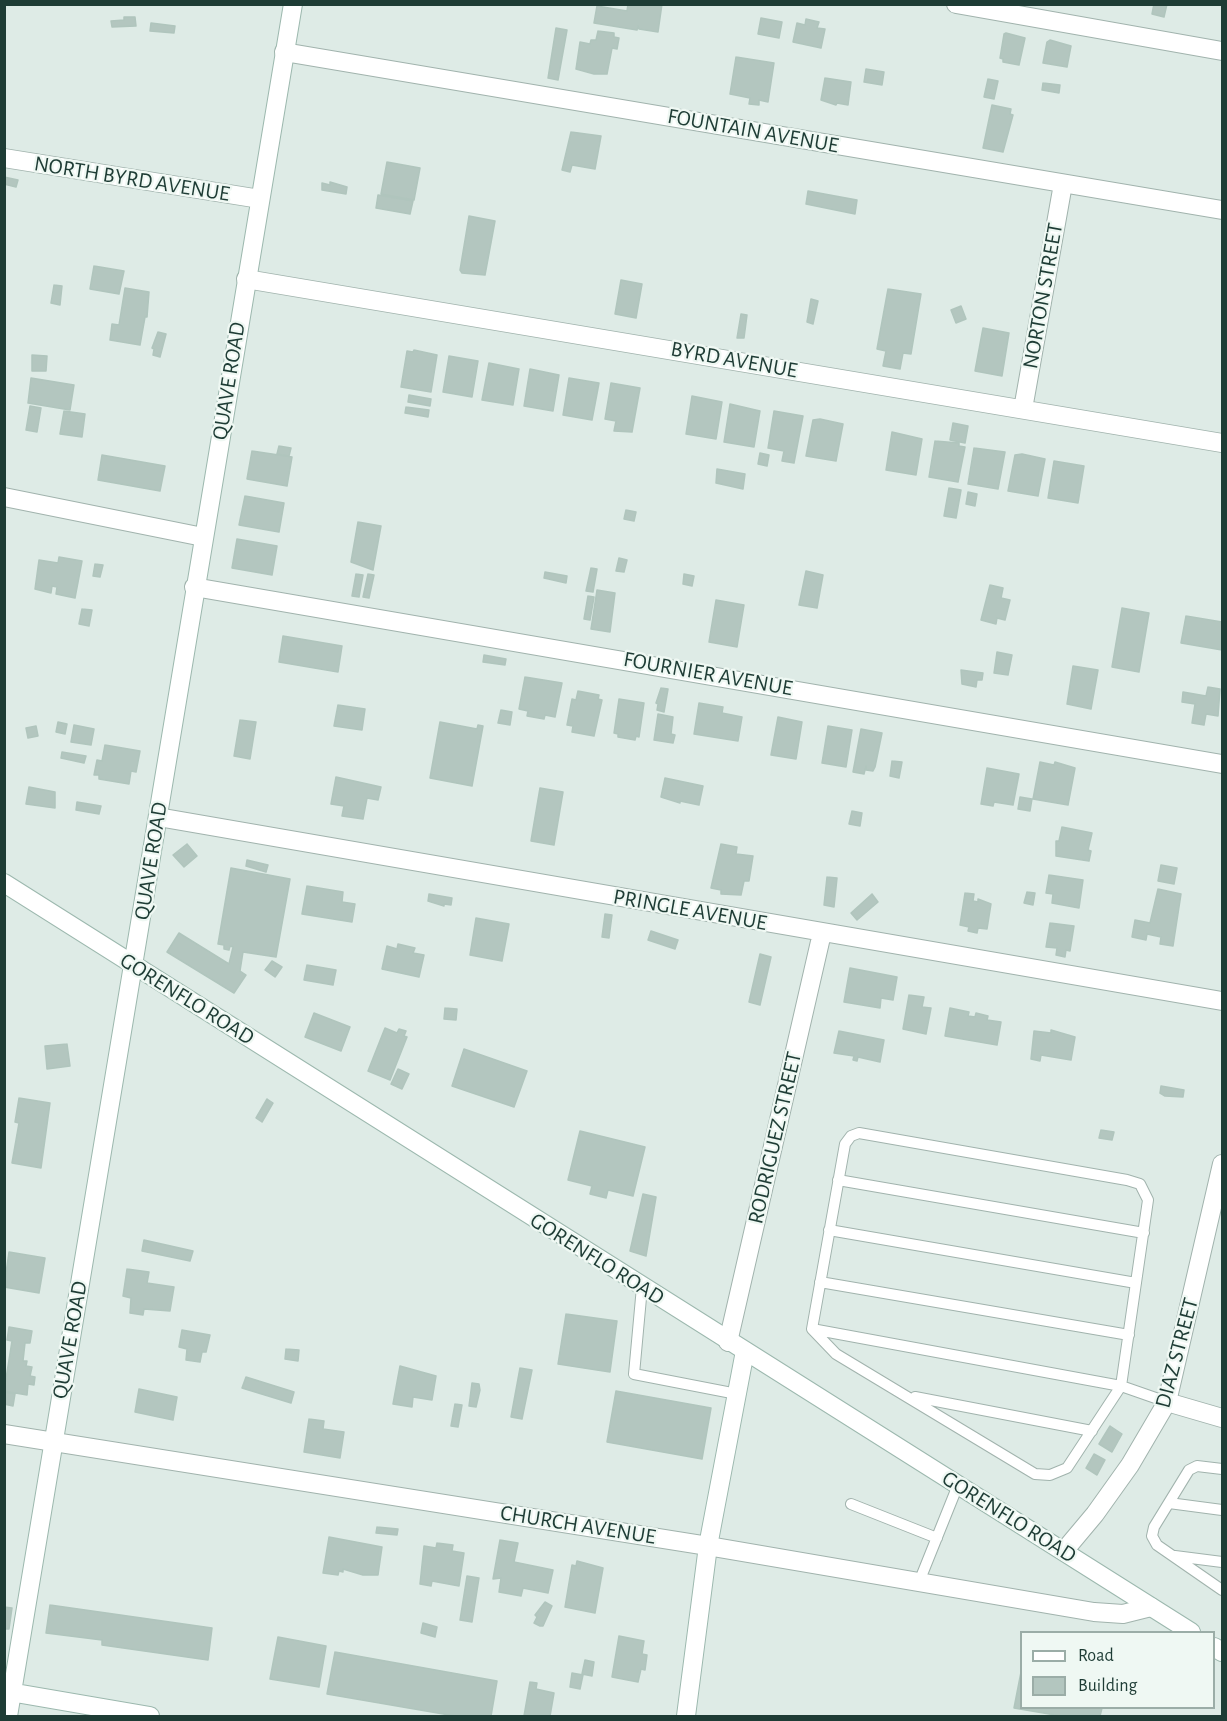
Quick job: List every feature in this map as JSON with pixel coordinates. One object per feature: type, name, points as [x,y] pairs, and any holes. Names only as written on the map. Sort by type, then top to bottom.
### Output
[{"type":"street","name":"QUAVE ROAD","points":[[8,1716],[8,1692],[134,965],[194,587],[293,4]]},
{"type":"street","points":[[956,4],[1222,51]]},
{"type":"street","name":"FOUNTAIN AVENUE","points":[[284,52],[1222,210]]},
{"type":"street","name":"NORTH BYRD AVENUE","points":[[4,158],[260,199]]},
{"type":"street","name":"NORTON STREET","points":[[1023,409],[1063,184]]},
{"type":"street","name":"BYRD AVENUE","points":[[246,279],[1222,443]]},
{"type":"street","points":[[4,497],[203,537]]},
{"type":"street","name":"FOURNIER AVENUE","points":[[194,587],[1222,764]]},
{"type":"street","name":"PRINGLE AVENUE","points":[[158,817],[1222,1001]]},
{"type":"street","name":"GORENFLO ROAD","points":[[4,883],[728,1342],[1189,1631]]},
{"type":"street","name":"RODRIGUEZ STREET","points":[[728,1342],[822,933]]},
{"type":"street","name":"DIAZ STREET","points":[[1064,1551],[1130,1465],[1167,1402],[1222,1164]]},
{"type":"street","points":[[686,1716],[708,1546],[745,1351]]},
{"type":"street","points":[[1167,1402],[1222,1418]]},
{"type":"street","name":"CHURCH AVENUE","points":[[4,1434],[708,1546],[1094,1612],[1123,1614],[1151,1607]]},
{"type":"street","points":[[8,1692],[150,1716]]},
{"type":"lane","points":[[859,1133],[1140,1184],[1148,1200],[1121,1386],[1067,1468],[1050,1475],[1035,1474],[909,1395],[836,1354],[812,1329],[845,1144],[851,1136],[859,1133]]},
{"type":"lane","points":[[838,1180],[1143,1233]]},
{"type":"lane","points":[[829,1230],[1136,1283]]},
{"type":"lane","points":[[820,1282],[1129,1335]]},
{"type":"lane","points":[[642,1287],[634,1374],[736,1394]]},
{"type":"lane","points":[[812,1329],[1121,1386],[1167,1402]]},
{"type":"lane","points":[[909,1395],[1092,1431]]},
{"type":"lane","points":[[1222,1468],[1197,1466],[1190,1470],[1154,1527],[1152,1536],[1157,1545],[1222,1590]]},
{"type":"lane","points":[[919,1582],[958,1485]]},
{"type":"lane","points":[[1169,1503],[1222,1510]]},
{"type":"lane","points":[[851,1504],[937,1538]]},
{"type":"lane","points":[[1172,1555],[1222,1562]]},
{"type":"building","points":[[628,4],[662,4],[658,32],[639,29],[638,26],[637,30],[594,23],[597,6],[627,11]]},
{"type":"building","points":[[1154,4],[1167,4],[1164,17],[1152,14]]},
{"type":"building","points":[[124,17],[135,17],[136,26],[112,27],[111,21],[124,20]]},
{"type":"building","points":[[761,18],[782,22],[779,38],[758,34]]},
{"type":"building","points":[[806,19],[819,22],[817,28],[825,29],[821,48],[793,42],[797,23],[805,25]]},
{"type":"building","points":[[151,23],[175,26],[174,33],[150,31]]},
{"type":"building","points":[[556,28],[567,30],[558,80],[548,78]]},
{"type":"building","points":[[598,31],[614,33],[614,37],[619,38],[617,49],[612,48],[607,74],[594,74],[576,69],[580,42],[590,44],[591,40],[596,40]]},
{"type":"building","points":[[1006,33],[1025,38],[1019,65],[1003,62],[1000,58]]},
{"type":"building","points":[[1050,40],[1071,46],[1067,67],[1043,63],[1047,42]]},
{"type":"building","points":[[736,57],[774,63],[768,102],[759,100],[759,105],[749,104],[750,98],[730,94]]},
{"type":"building","points":[[866,69],[884,72],[882,85],[864,82]]},
{"type":"building","points":[[825,78],[851,82],[848,105],[837,103],[836,105],[821,100]]},
{"type":"building","points":[[988,79],[998,81],[994,99],[984,97]]},
{"type":"building","points":[[1043,83],[1060,85],[1059,93],[1042,90]]},
{"type":"building","points":[[992,105],[1011,109],[1010,114],[1013,115],[1003,152],[983,148]]},
{"type":"building","points":[[571,132],[601,136],[595,169],[572,165],[570,172],[562,170]]},
{"type":"building","points":[[387,162],[420,168],[414,200],[381,194]]},
{"type":"building","points":[[4,177],[18,180],[16,187],[4,184]]},
{"type":"building","points":[[330,182],[347,187],[346,194],[322,190],[322,183],[330,185]]},
{"type":"building","points":[[808,191],[857,200],[855,214],[806,204]]},
{"type":"building","points":[[378,195],[413,201],[410,214],[376,208]]},
{"type":"building","points":[[469,216],[495,221],[485,275],[462,273],[460,270]]},
{"type":"building","points":[[94,266],[124,271],[119,294],[90,289]]},
{"type":"building","points":[[621,280],[642,284],[636,318],[615,314]]},
{"type":"building","points":[[54,285],[62,286],[60,305],[51,303]]},
{"type":"building","points":[[125,288],[149,292],[147,317],[145,317],[140,345],[110,340],[112,324],[119,325]]},
{"type":"building","points":[[888,289],[921,294],[911,354],[903,353],[900,369],[883,366],[886,351],[877,349]]},
{"type":"building","points":[[811,299],[818,301],[813,324],[807,322]]},
{"type":"building","points":[[961,306],[966,319],[956,323],[951,310]]},
{"type":"building","points":[[741,314],[747,315],[744,338],[737,338]]},
{"type":"building","points":[[983,328],[1009,333],[1002,376],[975,371]]},
{"type":"building","points":[[158,332],[166,334],[160,357],[153,355],[154,349],[152,348]]},
{"type":"building","points":[[414,350],[437,355],[431,392],[401,387],[407,351],[413,352]]},
{"type":"building","points":[[32,355],[47,356],[46,371],[32,371]]},
{"type":"building","points":[[449,356],[478,361],[472,397],[443,392]]},
{"type":"building","points":[[489,363],[519,369],[513,405],[482,400]]},
{"type":"building","points":[[530,369],[559,375],[553,411],[524,406]]},
{"type":"building","points":[[31,378],[74,385],[70,410],[28,403]]},
{"type":"building","points":[[569,378],[599,383],[592,420],[563,415]]},
{"type":"building","points":[[611,383],[640,388],[632,432],[614,431],[616,421],[605,419]]},
{"type":"building","points":[[409,395],[431,399],[430,406],[408,402]]},
{"type":"building","points":[[692,396],[722,402],[716,439],[686,434]]},
{"type":"building","points":[[730,404],[760,411],[754,447],[724,442]]},
{"type":"building","points":[[30,406],[41,408],[37,432],[26,430]]},
{"type":"building","points":[[406,407],[429,410],[428,417],[405,413]]},
{"type":"building","points":[[64,411],[85,414],[82,437],[60,434]]},
{"type":"building","points":[[774,411],[803,416],[794,463],[782,461],[784,451],[768,448]]},
{"type":"building","points":[[820,419],[843,424],[836,461],[806,456],[813,420]]},
{"type":"building","points":[[953,423],[968,426],[965,443],[950,440]]},
{"type":"building","points":[[892,432],[922,439],[916,475],[886,470]]},
{"type":"building","points":[[935,441],[959,443],[959,446],[965,447],[958,482],[929,477]]},
{"type":"building","points":[[279,446],[291,448],[289,456],[277,454]]},
{"type":"building","points":[[974,448],[1005,452],[998,489],[968,484]]},
{"type":"building","points":[[252,451],[292,457],[287,486],[247,479]]},
{"type":"building","points":[[760,453],[769,455],[767,466],[758,464]]},
{"type":"building","points":[[1022,454],[1045,459],[1038,496],[1008,491],[1015,455]]},
{"type":"building","points":[[102,455],[165,466],[160,491],[98,480]]},
{"type":"building","points":[[1054,461],[1084,466],[1078,503],[1048,498]]},
{"type":"building","points":[[717,469],[745,474],[743,489],[716,483]]},
{"type":"building","points":[[949,488],[961,490],[956,518],[944,516]]},
{"type":"building","points":[[968,492],[977,494],[975,506],[966,504]]},
{"type":"building","points":[[245,496],[284,503],[279,532],[239,525]]},
{"type":"building","points":[[626,510],[636,512],[634,521],[624,519]]},
{"type":"building","points":[[358,522],[381,526],[373,570],[351,562]]},
{"type":"building","points":[[237,539],[277,546],[272,575],[232,568]]},
{"type":"building","points":[[59,557],[82,561],[75,598],[56,594],[57,587],[52,586],[51,593],[35,589],[39,560],[58,563]]},
{"type":"building","points":[[619,558],[627,560],[624,572],[616,571]]},
{"type":"building","points":[[95,564],[103,565],[100,577],[93,576]]},
{"type":"building","points":[[591,568],[597,569],[593,592],[586,591]]},
{"type":"building","points":[[806,571],[823,575],[817,608],[799,605]]},
{"type":"building","points":[[545,572],[567,576],[566,583],[544,578]]},
{"type":"building","points":[[356,574],[363,575],[359,597],[352,596]]},
{"type":"building","points":[[368,574],[374,575],[369,598],[363,597]]},
{"type":"building","points":[[684,574],[694,576],[692,586],[683,584]]},
{"type":"building","points":[[990,585],[1003,588],[1001,598],[1010,600],[1005,620],[997,618],[996,624],[981,620]]},
{"type":"building","points":[[597,590],[615,593],[610,632],[591,629]]},
{"type":"building","points":[[588,596],[594,597],[590,620],[584,619]]},
{"type":"building","points":[[716,600],[744,605],[737,647],[709,642]]},
{"type":"building","points":[[1122,608],[1149,613],[1139,672],[1112,667]]},
{"type":"building","points":[[82,609],[92,610],[89,626],[79,624]]},
{"type":"building","points":[[1186,616],[1222,622],[1222,650],[1181,643]]},
{"type":"building","points":[[283,636],[342,646],[338,672],[279,662]]},
{"type":"building","points":[[997,652],[1012,655],[1008,675],[994,673]]},
{"type":"building","points":[[484,655],[506,659],[505,665],[483,662]]},
{"type":"building","points":[[1073,666],[1098,670],[1091,709],[1067,704]]},
{"type":"building","points":[[961,670],[983,673],[982,680],[977,680],[976,687],[962,684]]},
{"type":"building","points":[[525,677],[562,683],[555,717],[545,715],[544,719],[527,716],[528,711],[519,709]]},
{"type":"building","points":[[1208,687],[1220,689],[1218,716],[1206,714],[1204,725],[1192,723],[1195,704],[1182,702],[1183,692],[1206,696]]},
{"type":"building","points":[[661,688],[668,689],[664,712],[657,710],[658,704],[656,703]]},
{"type":"building","points":[[578,691],[599,695],[598,699],[602,700],[594,736],[572,732],[573,726],[567,725],[572,699],[576,700]]},
{"type":"building","points":[[619,699],[644,703],[639,737],[636,736],[635,740],[618,737],[618,734],[614,733]]},
{"type":"building","points":[[699,703],[723,707],[722,713],[742,717],[738,741],[694,734]]},
{"type":"building","points":[[338,705],[365,709],[362,730],[334,726]]},
{"type":"building","points":[[501,710],[512,712],[510,725],[498,723]]},
{"type":"building","points":[[658,714],[673,717],[671,734],[675,735],[673,743],[654,740]]},
{"type":"building","points":[[778,717],[802,722],[796,759],[771,755]]},
{"type":"building","points":[[240,720],[256,722],[250,759],[234,756]]},
{"type":"building","points":[[58,722],[67,724],[65,734],[56,732]]},
{"type":"building","points":[[440,722],[477,729],[478,725],[483,726],[472,786],[430,778]]},
{"type":"building","points":[[74,725],[94,729],[91,745],[71,742]]},
{"type":"building","points":[[36,726],[38,736],[28,738],[26,728]]},
{"type":"building","points":[[828,726],[852,730],[846,767],[822,763]]},
{"type":"building","points":[[861,729],[882,733],[875,767],[873,771],[866,770],[866,766],[864,774],[853,772]]},
{"type":"building","points":[[105,745],[140,751],[136,772],[131,771],[129,784],[99,779],[99,775],[94,775],[97,760],[102,761]]},
{"type":"building","points":[[62,752],[86,756],[84,763],[61,758]]},
{"type":"building","points":[[892,761],[902,762],[899,778],[890,776]]},
{"type":"building","points":[[1040,762],[1054,765],[1055,762],[1075,768],[1068,805],[1033,799]]},
{"type":"building","points":[[987,768],[1019,774],[1013,805],[994,802],[993,806],[981,804]]},
{"type":"building","points":[[336,777],[381,787],[378,800],[367,798],[363,819],[342,816],[344,806],[331,804]]},
{"type":"building","points":[[665,778],[703,786],[699,805],[680,801],[680,803],[661,797]]},
{"type":"building","points":[[29,787],[55,792],[55,808],[26,804]]},
{"type":"building","points":[[540,788],[563,792],[554,845],[531,841]]},
{"type":"building","points":[[1020,797],[1032,799],[1030,811],[1018,809]]},
{"type":"building","points":[[77,802],[101,806],[99,814],[76,810]]},
{"type":"building","points":[[852,811],[862,813],[860,826],[849,824]]},
{"type":"building","points":[[1062,827],[1092,833],[1088,850],[1091,851],[1089,861],[1056,856],[1056,841],[1059,841]]},
{"type":"building","points":[[187,844],[197,856],[184,867],[173,855]]},
{"type":"building","points":[[721,844],[737,847],[736,854],[753,856],[749,881],[744,881],[741,895],[721,894],[721,890],[711,888]]},
{"type":"building","points":[[247,860],[268,865],[266,872],[246,866]]},
{"type":"building","points":[[1161,865],[1177,868],[1174,884],[1158,881]]},
{"type":"building","points":[[231,868],[290,879],[276,957],[243,952],[240,971],[246,975],[234,993],[167,952],[179,933],[229,964],[233,947],[230,946],[229,950],[224,949],[224,945],[218,944]]},
{"type":"building","points":[[1049,875],[1083,880],[1079,908],[1052,903],[1053,894],[1046,893]]},
{"type":"building","points":[[827,877],[837,878],[834,907],[824,905]]},
{"type":"building","points":[[307,886],[343,892],[342,902],[355,904],[352,922],[302,914]]},
{"type":"building","points":[[1158,889],[1181,894],[1173,946],[1160,944],[1161,937],[1147,934],[1146,940],[1132,937],[1135,920],[1150,923]]},
{"type":"building","points":[[1027,892],[1035,893],[1033,905],[1024,903]]},
{"type":"building","points":[[965,893],[974,894],[973,901],[978,902],[978,899],[991,904],[987,929],[978,928],[977,933],[968,931],[969,927],[960,925]]},
{"type":"building","points":[[429,894],[452,898],[451,905],[444,904],[444,906],[428,901]]},
{"type":"building","points":[[872,894],[878,902],[857,920],[851,913]]},
{"type":"building","points":[[605,914],[612,915],[609,938],[602,937]]},
{"type":"building","points":[[476,918],[509,924],[502,961],[470,955]]},
{"type":"building","points":[[1050,923],[1074,926],[1070,951],[1066,950],[1065,957],[1056,955],[1057,948],[1046,947]]},
{"type":"building","points":[[651,931],[678,940],[675,949],[648,940]]},
{"type":"building","points":[[398,944],[415,948],[413,953],[424,955],[419,977],[382,969],[387,946],[397,949]]},
{"type":"building","points":[[760,954],[771,957],[760,1005],[749,1002]]},
{"type":"building","points":[[272,961],[282,967],[275,977],[265,970]]},
{"type":"building","points":[[307,965],[336,970],[333,985],[304,980]]},
{"type":"building","points":[[850,968],[897,977],[893,1000],[881,998],[880,1008],[844,1002]]},
{"type":"building","points":[[909,995],[924,997],[922,1007],[931,1008],[926,1034],[903,1029]]},
{"type":"building","points":[[445,1008],[457,1009],[456,1020],[444,1019]]},
{"type":"building","points":[[950,1008],[969,1012],[968,1016],[975,1017],[976,1013],[988,1016],[987,1020],[1001,1022],[997,1045],[945,1036]]},
{"type":"building","points":[[314,1013],[350,1027],[341,1051],[305,1037]]},
{"type":"building","points":[[385,1028],[397,1033],[399,1029],[406,1031],[404,1036],[407,1037],[390,1080],[368,1071]]},
{"type":"building","points":[[1051,1030],[1075,1037],[1071,1060],[1041,1055],[1040,1061],[1031,1059],[1034,1031],[1051,1033]]},
{"type":"building","points":[[839,1031],[884,1040],[880,1062],[858,1057],[857,1061],[853,1060],[854,1056],[834,1053]]},
{"type":"building","points":[[67,1044],[70,1066],[47,1069],[45,1046]]},
{"type":"building","points":[[464,1049],[527,1071],[514,1107],[452,1086]]},
{"type":"building","points":[[398,1069],[409,1074],[402,1089],[391,1084]]},
{"type":"building","points":[[1161,1086],[1184,1090],[1183,1097],[1165,1096],[1160,1093]]},
{"type":"building","points":[[19,1098],[50,1103],[41,1168],[12,1163],[19,1123],[15,1122]]},
{"type":"building","points":[[267,1099],[273,1103],[262,1122],[256,1118]]},
{"type":"building","points":[[1101,1130],[1114,1132],[1112,1140],[1099,1138]]},
{"type":"building","points":[[580,1131],[645,1147],[633,1196],[608,1190],[606,1198],[590,1194],[592,1186],[568,1180]]},
{"type":"building","points":[[643,1194],[656,1197],[646,1256],[630,1251]]},
{"type":"building","points":[[144,1240],[193,1251],[190,1261],[142,1251]]},
{"type":"building","points":[[9,1252],[45,1258],[39,1293],[4,1287]]},
{"type":"building","points":[[127,1269],[149,1272],[147,1283],[174,1287],[170,1311],[144,1309],[143,1315],[130,1313],[131,1298],[123,1296]]},
{"type":"building","points":[[566,1314],[617,1321],[610,1372],[558,1364]]},
{"type":"building","points":[[9,1327],[32,1331],[30,1343],[25,1343],[23,1361],[27,1361],[26,1366],[32,1367],[30,1376],[35,1377],[34,1385],[28,1384],[27,1395],[4,1391],[12,1341],[7,1340]]},
{"type":"building","points":[[182,1330],[210,1335],[206,1352],[202,1352],[200,1362],[186,1360],[187,1349],[179,1347]]},
{"type":"building","points":[[286,1349],[299,1350],[298,1361],[285,1359]]},
{"type":"building","points":[[400,1366],[436,1376],[432,1400],[413,1397],[412,1407],[393,1404]]},
{"type":"building","points":[[520,1368],[532,1370],[522,1419],[511,1417]]},
{"type":"building","points":[[246,1377],[294,1392],[291,1403],[242,1388]]},
{"type":"building","points":[[472,1383],[479,1384],[480,1390],[476,1407],[469,1406]]},
{"type":"building","points":[[139,1389],[177,1397],[173,1420],[135,1412]]},
{"type":"building","points":[[616,1391],[711,1408],[702,1459],[607,1442]]},
{"type":"building","points":[[4,1392],[15,1394],[13,1406],[4,1404]]},
{"type":"building","points":[[455,1404],[462,1405],[458,1427],[451,1426]]},
{"type":"building","points":[[309,1419],[324,1421],[323,1429],[344,1432],[340,1458],[304,1452]]},
{"type":"building","points":[[1110,1426],[1122,1434],[1112,1452],[1099,1444]]},
{"type":"building","points":[[1094,1454],[1105,1460],[1097,1475],[1086,1468]]},
{"type":"building","points":[[377,1527],[398,1529],[397,1535],[376,1533]]},
{"type":"building","points":[[329,1537],[382,1547],[378,1575],[363,1575],[343,1569],[343,1572],[339,1571],[338,1575],[323,1573]]},
{"type":"building","points":[[500,1540],[518,1543],[514,1562],[553,1570],[548,1593],[523,1588],[521,1596],[499,1592],[501,1578],[493,1579]]},
{"type":"building","points":[[437,1543],[453,1545],[452,1551],[464,1553],[459,1586],[432,1581],[431,1586],[420,1584],[424,1546],[436,1548]]},
{"type":"building","points":[[577,1561],[603,1568],[595,1613],[565,1607],[572,1565],[576,1566]]},
{"type":"building","points":[[467,1576],[479,1578],[472,1622],[460,1620]]},
{"type":"building","points":[[545,1602],[552,1606],[543,1626],[540,1626],[534,1623],[537,1617],[535,1615]]},
{"type":"building","points":[[50,1605],[212,1628],[208,1660],[102,1645],[102,1640],[46,1633]]},
{"type":"building","points":[[4,1607],[12,1608],[9,1629],[4,1629]]},
{"type":"building","points":[[423,1623],[437,1627],[435,1637],[421,1633]]},
{"type":"building","points":[[619,1636],[644,1641],[642,1654],[647,1655],[645,1670],[641,1669],[638,1682],[612,1677]]},
{"type":"building","points":[[278,1637],[326,1646],[319,1687],[270,1679]]},
{"type":"building","points":[[335,1652],[497,1681],[491,1716],[455,1716],[327,1694]]},
{"type":"building","points":[[585,1660],[594,1662],[592,1676],[582,1674]]},
{"type":"building","points":[[572,1673],[583,1675],[580,1689],[570,1687]]},
{"type":"building","points":[[1020,1677],[1020,1709],[1102,1709],[1100,1716],[1061,1716],[1014,1708]]},
{"type":"building","points":[[530,1682],[537,1683],[536,1689],[554,1693],[550,1716],[524,1716]]}]
